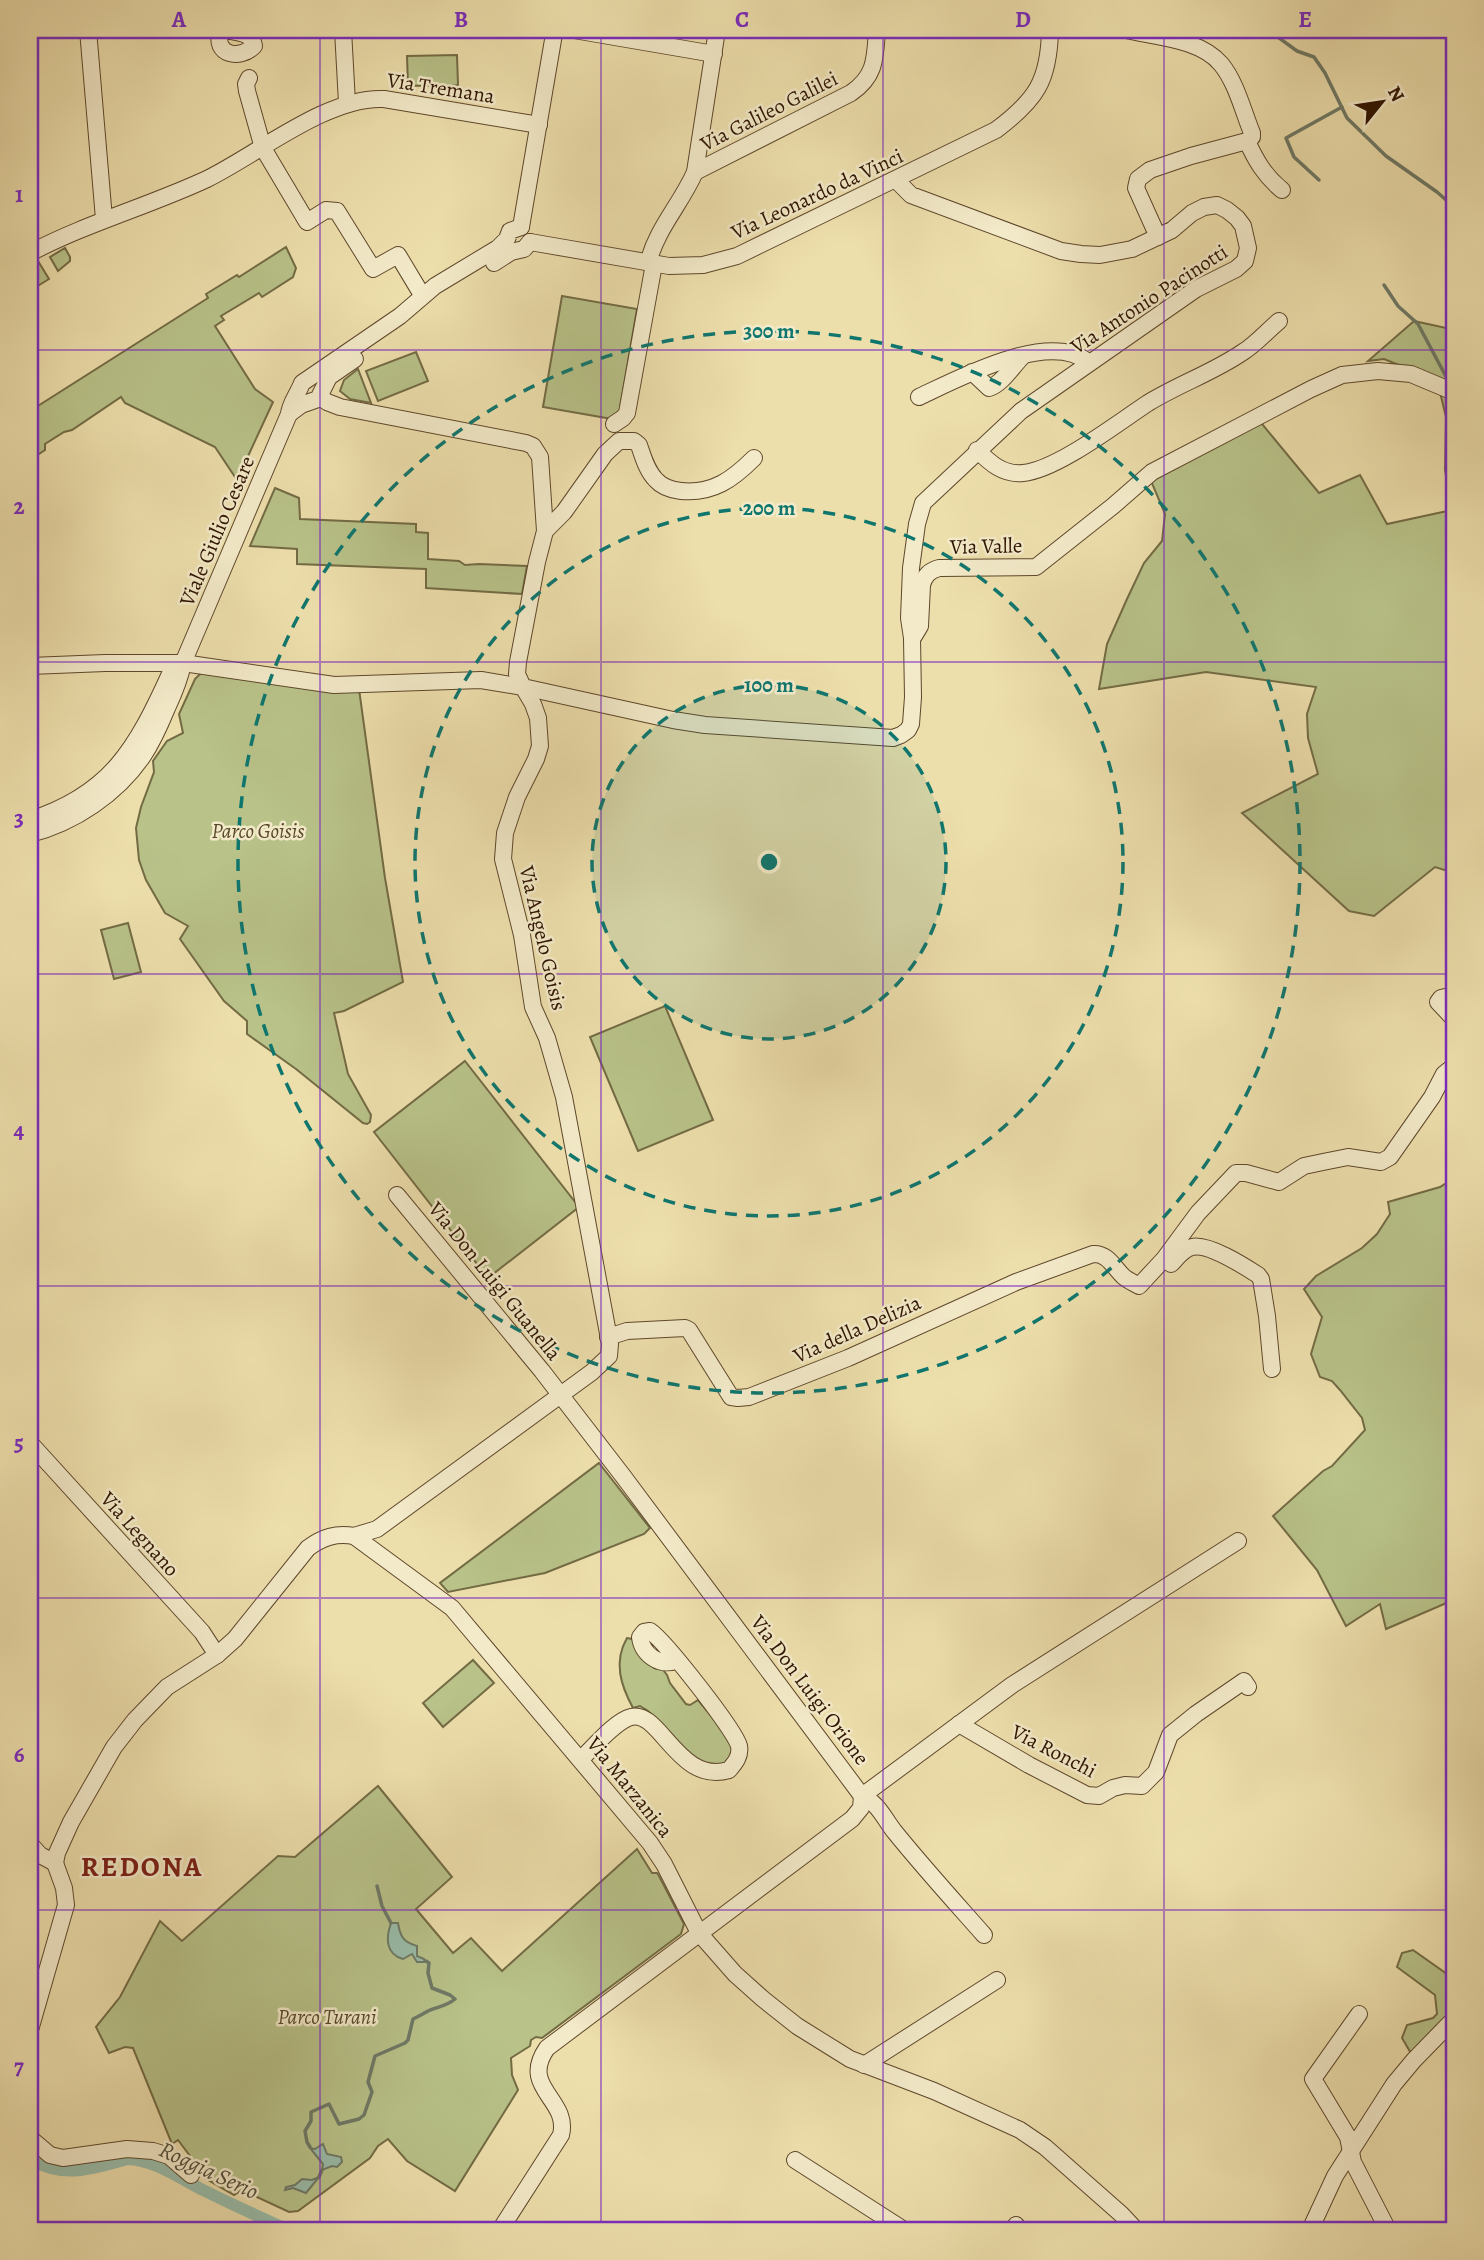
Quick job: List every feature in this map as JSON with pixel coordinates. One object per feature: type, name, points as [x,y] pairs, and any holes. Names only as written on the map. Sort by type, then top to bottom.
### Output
[{"type":"street","points":[[88,30],[104,219]]},
{"type":"street","points":[[342,30],[347,103]]},
{"type":"street","points":[[574,30],[664,37],[714,54]]},
{"type":"street","points":[[695,172],[717,30]]},
{"type":"street","name":"Via Galileo Galilei","points":[[614,424],[627,413],[651,263],[661,228],[695,172],[863,85],[871,74],[874,63],[877,30]]},
{"type":"street","name":"Via Leonardo da Vinci","points":[[518,244],[684,267],[721,262],[996,130],[1021,111],[1043,78],[1050,49],[1050,30]]},
{"type":"street","points":[[1126,30],[1192,45],[1220,62],[1233,85],[1252,133],[1252,137],[1247,141],[1150,170],[1138,179],[1136,188],[1158,237]]},
{"type":"street","points":[[545,531],[540,457],[533,446],[340,407],[327,402],[313,391],[422,295],[474,264],[518,244],[529,233],[521,227],[555,31]]},
{"type":"street","points":[[249,78],[247,91],[263,148],[307,222],[326,210],[337,211],[373,270],[398,255],[422,295]]},
{"type":"street","name":"Via Tremana","points":[[30,253],[104,219],[188,187],[237,163],[323,113],[347,103],[384,99],[539,125]]},
{"type":"street","points":[[1247,141],[1267,177],[1282,190]]},
{"type":"street","name":"Via Antonio Pacinotti","points":[[896,180],[911,195],[1062,251],[1082,254],[1117,253],[1172,230],[1203,207],[1217,205],[1237,218],[1248,248],[1245,261],[1236,270],[1196,289],[1021,411],[928,497],[920,509],[911,568],[909,618],[912,638]]},
{"type":"street","name":"Viale Giulio Cesare","points":[[30,834],[53,827],[89,808],[136,766],[155,737],[291,404],[411,320],[440,294],[518,244]]},
{"type":"street","points":[[977,450],[991,464],[1009,472],[1019,474],[1037,469],[1089,443],[1185,381],[1237,356],[1279,321]]},
{"type":"street","points":[[919,397],[991,363],[1024,356],[1059,350],[1074,352],[1089,363]]},
{"type":"street","points":[[972,372],[989,388],[997,386],[1011,367],[1024,356]]},
{"type":"street","name":"Via Valle","points":[[523,687],[705,725],[893,738],[901,735],[911,724],[912,638],[920,626],[924,578],[932,571],[939,568],[1036,566],[1152,472],[1342,375],[1378,371],[1412,374],[1454,392]]},
{"type":"street","points":[[545,531],[564,512],[605,454],[620,441],[634,441],[639,445],[655,480],[662,486],[680,491],[713,489],[737,475],[754,457]]},
{"type":"street","name":"Via Angelo Goisis","points":[[545,531],[517,662],[517,674],[538,718],[540,746],[517,797],[505,833],[503,859],[522,935],[533,1007],[547,1038],[564,1097],[608,1337]]},
{"type":"street","points":[[30,666],[183,663],[334,685],[481,681],[523,687]]},
{"type":"street","name":"Viale Giulio Cesare","points":[[30,820],[66,806],[116,768],[142,733],[169,676],[183,663]]},
{"type":"street","points":[[1454,995],[1441,998],[1438,1002],[1454,1019]]},
{"type":"street","points":[[1139,1286],[1164,1259],[1198,1213],[1236,1173],[1279,1182],[1304,1166],[1348,1157],[1381,1162],[1390,1157],[1432,1097],[1444,1074],[1454,1066]]},
{"type":"street","name":"Via Don Luigi Guanella","points":[[397,1195],[560,1395]]},
{"type":"street","points":[[1139,1286],[1148,1287],[1153,1284],[1183,1251],[1193,1247],[1206,1249],[1246,1267],[1261,1279],[1272,1369]]},
{"type":"street","name":"Via della Delizia","points":[[608,1337],[627,1331],[685,1328],[689,1330],[732,1397],[738,1398],[848,1358],[1016,1282],[1093,1254],[1105,1257],[1128,1280],[1139,1286]]},
{"type":"street","points":[[30,2030],[66,1905],[64,1888],[55,1863],[57,1853],[71,1822],[114,1747],[135,1720],[167,1687],[217,1655],[235,1639],[308,1548],[318,1540],[335,1535],[354,1536],[377,1529],[606,1360],[610,1351],[608,1337]]},
{"type":"street","name":"Via Don Luigi Orione","points":[[560,1395],[862,1796],[877,1806],[892,1829],[984,1935]]},
{"type":"street","name":"Via Legnano","points":[[30,1443],[202,1632],[217,1655]]},
{"type":"street","name":"Via Marzanica","points":[[354,1536],[452,1608],[581,1759],[660,1857],[699,1933],[735,1974],[763,1999],[832,2049],[1020,2130],[1045,2147],[1136,2230]]},
{"type":"street","name":"Via Ronchi","points":[[862,1796],[1012,1685],[1238,1541]]},
{"type":"street","points":[[581,1759],[618,1725],[630,1717],[641,1717],[684,1758],[705,1772],[729,1770],[739,1753],[738,1743],[730,1728],[677,1660]]},
{"type":"street","name":"Via Ronchi","points":[[959,1724],[1087,1795],[1099,1796],[1125,1785],[1142,1786],[1156,1772],[1170,1735],[1244,1681],[1248,1687]]},
{"type":"street","points":[[500,2230],[564,2126],[539,2081],[539,2060],[547,2048],[852,1819],[861,1808],[862,1796]]},
{"type":"street","points":[[852,1819],[861,1816],[880,1818],[892,1829]]},
{"type":"street","points":[[30,1844],[40,1855],[55,1863]]},
{"type":"street","points":[[864,2065],[997,1980]]},
{"type":"street","points":[[1359,2014],[1313,2079],[1348,2137],[1353,2162],[1388,2230]]},
{"type":"street","points":[[1310,2230],[1335,2176],[1394,2084],[1413,2060],[1454,2019]]},
{"type":"street","points":[[30,2138],[50,2155],[63,2158],[127,2149],[153,2151],[169,2156],[191,2175]]},
{"type":"street","points":[[795,2160],[904,2230]]},
{"type":"green space","points":[[457,55],[458,85],[408,86],[407,56]]},
{"type":"green space","points":[[286,247],[296,268],[293,277],[262,297],[259,293],[221,316],[224,320],[215,326],[255,389],[273,402],[237,480],[215,447],[125,403],[121,397],[72,430],[45,444],[45,450],[30,460],[30,411],[208,298],[206,294]]},
{"type":"green space","points":[[65,248],[70,261],[58,271],[50,257]]},
{"type":"green space","points":[[38,261],[49,279],[36,287],[30,278],[30,266]]},
{"type":"green space","points":[[562,296],[637,309],[618,420],[543,407]]},
{"type":"green space","points":[[1414,321],[1451,329],[1454,339],[1454,873],[1435,867],[1374,916],[1349,911],[1242,813],[1318,774],[1308,738],[1307,714],[1316,687],[1206,672],[1099,689],[1107,644],[1144,563],[1162,541],[1165,514],[1151,481],[1258,419],[1319,493],[1360,475],[1387,524],[1452,510],[1445,470],[1446,417],[1438,384],[1429,377],[1384,359],[1368,361]]},
{"type":"green space","points":[[416,352],[428,381],[378,401],[366,371]]},
{"type":"green space","points":[[358,369],[371,403],[350,399],[340,391],[344,380]]},
{"type":"green space","points":[[275,488],[299,498],[300,519],[416,524],[416,532],[428,533],[428,559],[459,561],[465,565],[527,566],[522,594],[426,588],[426,569],[297,564],[297,549],[250,546]]},
{"type":"green space","name":"Parco Goisis","points":[[201,673],[359,689],[385,878],[403,982],[344,1011],[334,1013],[348,1074],[371,1115],[367,1124],[247,1034],[247,1021],[224,1001],[180,939],[188,926],[165,913],[146,880],[139,860],[136,828],[154,772],[153,761],[167,741],[183,733],[179,714],[195,679]]},
{"type":"green space","points":[[128,923],[141,972],[114,979],[101,930]]},
{"type":"green space","points":[[665,1006],[713,1120],[638,1151],[590,1037]]},
{"type":"green space","points":[[465,1061],[579,1207],[488,1278],[374,1132]]},
{"type":"green space","points":[[1454,1178],[1454,1606],[1451,1601],[1386,1629],[1380,1604],[1346,1626],[1317,1570],[1273,1516],[1332,1466],[1365,1430],[1362,1418],[1340,1390],[1332,1381],[1320,1377],[1311,1354],[1322,1317],[1304,1289],[1316,1276],[1362,1248],[1377,1234],[1390,1214],[1388,1202],[1440,1187]]},
{"type":"green space","points":[[599,1463],[650,1528],[644,1534],[545,1573],[448,1592],[440,1583]]},
{"type":"green space","points":[[627,1638],[632,1639],[654,1668],[663,1670],[686,1704],[690,1705],[698,1700],[734,1747],[729,1761],[714,1768],[696,1761],[648,1711],[640,1706],[633,1708],[620,1674],[620,1656]]},
{"type":"green space","points":[[473,1660],[494,1683],[443,1727],[423,1703]]},
{"type":"green space","name":"Parco Turani","points":[[378,1786],[452,1877],[416,1909],[453,1953],[471,1938],[502,1971],[637,1849],[652,1873],[659,1876],[684,1924],[681,1934],[542,2038],[531,2040],[530,2046],[511,2058],[512,2075],[518,2090],[455,2191],[407,2161],[388,2139],[378,2146],[370,2158],[298,2211],[289,2212],[242,2190],[234,2195],[203,2177],[178,2140],[172,2144],[133,2048],[125,2047],[109,2053],[96,2027],[120,1997],[160,1921],[182,1941],[278,1856],[295,1857]]},
{"type":"green space","points":[[1413,1950],[1454,1979],[1454,2012],[1412,2055],[1402,2038],[1407,2025],[1433,2018],[1437,2014],[1435,1995],[1397,1967],[1402,1953]]},
{"type":"shaded area","points":[[391,1923],[398,1923],[403,1938],[417,1946],[417,1956],[425,1962],[417,1962],[412,1954],[403,1959],[393,1953],[388,1944]]},
{"type":"shaded area","points":[[323,2144],[327,2154],[341,2157],[342,2162],[337,2167],[322,2170],[323,2164],[310,2148],[315,2149]]},
{"type":"shaded area","points":[[319,2177],[306,2193],[293,2188],[285,2190],[302,2179],[312,2180]]},
{"type":"waterway","points":[[1268,30],[1297,51],[1314,57],[1347,118],[1386,156],[1454,207]]},
{"type":"waterway","points":[[1319,180],[1294,157],[1286,138],[1342,107]]},
{"type":"waterway","points":[[1384,285],[1398,306],[1418,324],[1450,384]]},
{"type":"waterway","points":[[377,1886],[382,1906],[391,1923]]},
{"type":"waterway","points":[[310,2147],[305,2131],[311,2121],[311,2112],[329,2104],[339,2124],[359,2119],[364,2115],[372,2092],[368,2082],[375,2056],[405,2043],[413,2019],[455,1999],[432,1988],[428,1973],[429,1963],[426,1961]]},
{"type":"waterway","name":"Roggia Serio","points":[[30,2159],[54,2169],[66,2170],[89,2169],[127,2159],[137,2160],[166,2170],[288,2230]]},
{"type":"waterway","points":[[319,2177],[322,2170]]},
{"type":"district","name":"REDONA","points":[[142,1866]]}]
